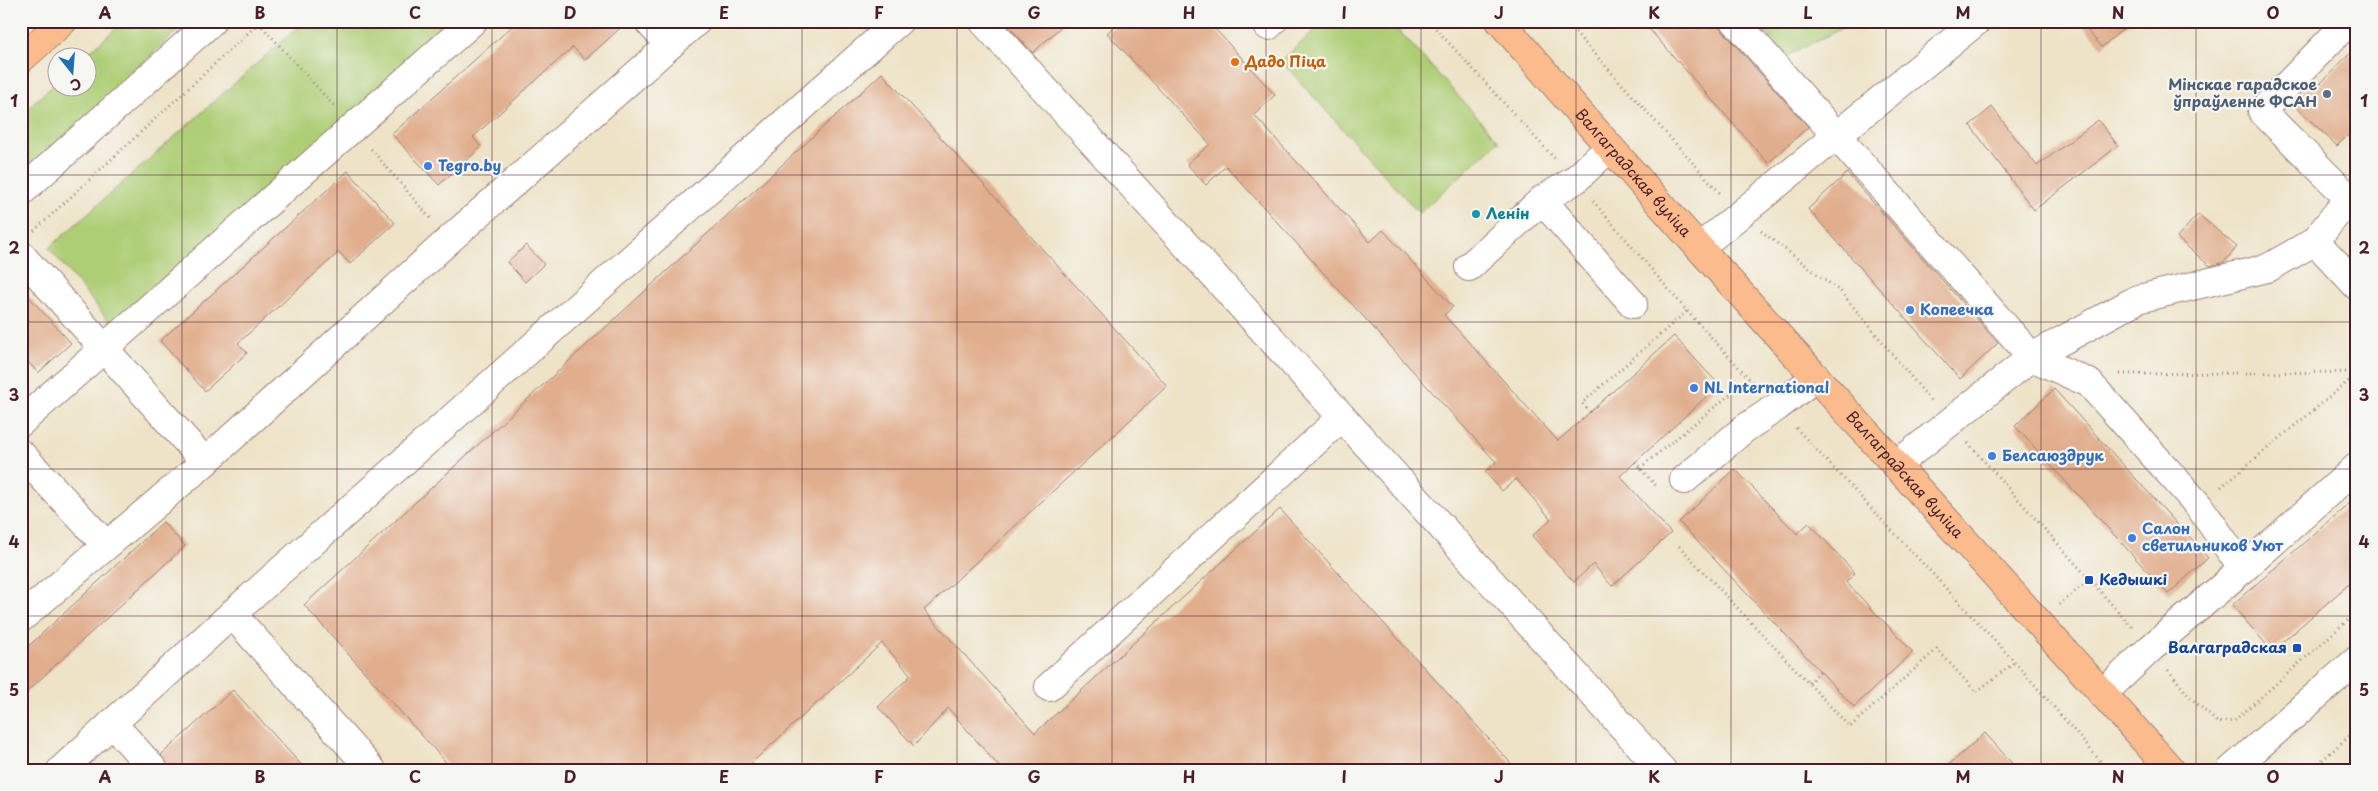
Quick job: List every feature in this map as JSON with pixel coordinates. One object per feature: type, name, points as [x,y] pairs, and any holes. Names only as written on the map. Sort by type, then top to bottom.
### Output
[{"type":"main road","points":[[21,59],[63,21]]},
{"type":"main road","name":"Валгаградская вуліца","points":[[1500,21],[1609,148],[2039,621],[2171,770]]},
{"type":"street","points":[[21,192],[212,21]]},
{"type":"street","points":[[21,422],[473,21]]},
{"type":"street","points":[[648,21],[670,45]]},
{"type":"street","points":[[21,618],[204,462],[449,240],[697,21]]},
{"type":"street","points":[[61,770],[232,614],[898,21]]},
{"type":"street","points":[[983,21],[1662,770]]},
{"type":"street","points":[[1735,21],[2032,357],[2089,384],[2199,506],[2244,569]]},
{"type":"street","points":[[1700,247],[1977,21]]},
{"type":"street","points":[[1896,465],[2032,357],[2138,299],[2268,268],[2315,241],[2349,198],[2262,111],[2349,21]]},
{"type":"street","points":[[1469,267],[1542,200],[1575,180],[1609,148]]},
{"type":"street","points":[[1542,200],[1633,304]]},
{"type":"street","points":[[2315,241],[2357,286]]},
{"type":"street","points":[[25,246],[104,349],[204,462]]},
{"type":"street","points":[[1684,480],[1744,429],[1816,377]]},
{"type":"street","points":[[1049,687],[1342,417]]},
{"type":"street","points":[[21,454],[106,545]]},
{"type":"street","points":[[2102,694],[2151,648],[2244,569],[2357,467]]},
{"type":"street","points":[[232,614],[372,770]]},
{"type":"street","points":[[2231,770],[2357,660]]},
{"type":"street","points":[[112,723],[154,770]]},
{"type":"path","points":[[25,246],[261,21]]},
{"type":"path","points":[[1565,21],[1740,214],[1841,292],[1950,423],[2151,648],[2188,695],[2218,723],[2234,721],[2357,612]]},
{"type":"path","points":[[1590,412],[1582,403],[1688,311]]},
{"type":"path","points":[[2199,506],[2357,373]]},
{"type":"path","points":[[2126,374],[2357,373]]},
{"type":"path","points":[[1640,468],[1749,379]]},
{"type":"path","points":[[1635,462],[1657,488]]},
{"type":"path","points":[[1679,546],[1850,727],[1937,649],[1976,692],[2015,662]]},
{"type":"path","points":[[2039,621],[2089,580]]},
{"type":"path","points":[[1809,683],[1820,672]]},
{"type":"path","points":[[2311,770],[2357,729]]},
{"type":"green space","points":[[124,21],[181,21],[178,30],[21,177],[21,114],[48,90],[48,98],[98,98],[98,48],[94,48]]},
{"type":"green space","points":[[305,21],[460,21],[113,326],[49,248]]},
{"type":"green space","points":[[1325,21],[1390,21],[1499,141],[1419,213],[1281,61]]},
{"type":"green space","points":[[1756,21],[1853,21],[1854,22],[1787,56]]},
{"type":"building","points":[[518,21],[628,21],[585,60],[573,47],[473,137],[481,147],[439,185],[392,134]]},
{"type":"building","points":[[1004,21],[1067,21],[1033,53]]},
{"type":"building","points":[[1120,21],[1208,21],[1275,95],[1254,115],[1370,242],[1383,230],[1453,307],[1444,315],[1558,441],[1674,336],[1719,385],[1620,476],[1671,533],[1612,586],[1593,564],[1574,582],[1532,536],[1551,519],[1516,479],[1502,491],[1485,472],[1496,462],[1226,166],[1206,185],[1187,164],[1210,144],[1107,33]]},
{"type":"building","points":[[1642,21],[1714,21],[1808,127],[1768,163]]},
{"type":"building","points":[[2079,21],[2132,21],[2102,47]]},
{"type":"building","name":"Мінскае гарадское ўпраўленне ФСАН","points":[[2357,46],[2357,126],[2337,146],[2292,103],[2312,82],[2317,87]]},
{"type":"building","points":[[882,73],[1167,386],[924,610],[1035,733],[1280,509],[1517,770],[1002,770],[948,708],[914,746],[878,707],[911,675],[882,643],[744,770],[453,770],[304,605]]},
{"type":"building","points":[[1992,107],[2037,166],[2098,120],[2118,146],[2034,210],[1970,125]]},
{"type":"building","points":[[348,171],[395,223],[350,264],[339,252],[238,343],[247,353],[205,391],[160,341]]},
{"type":"building","points":[[1847,173],[1998,343],[1960,379],[1808,209]]},
{"type":"building","points":[[2198,214],[2237,247],[2224,262],[2210,266],[2177,238]]},
{"type":"building","points":[[526,245],[544,264],[525,282],[507,262]]},
{"type":"building","points":[[21,288],[71,343],[38,373],[21,354]]},
{"type":"building","points":[[2054,389],[2208,558],[2168,594],[2015,426]]},
{"type":"building","points":[[1735,469],[1797,534],[1809,523],[1855,573],[1846,582],[1913,652],[1854,707],[1679,522]]},
{"type":"building","points":[[2357,497],[2357,577],[2272,651],[2232,605]]},
{"type":"building","points":[[163,522],[185,546],[21,697],[21,653]]},
{"type":"building","points":[[233,690],[306,770],[169,770],[161,755]]},
{"type":"building","points":[[1985,733],[2018,770],[1943,770]]},
{"type":"place","name":"Дадо Піца","points":[[1235,62]]},
{"type":"place","name":"Мінскае гарадское ўпраўленне ФСАН","points":[[2327,94]]},
{"type":"place","name":"Tegro.by","points":[[428,166]]},
{"type":"place","name":"Ленін","points":[[1476,214]]},
{"type":"place","name":"Копеечка","points":[[1910,310]]},
{"type":"place","name":"NL International","points":[[1694,388]]},
{"type":"place","name":"Белсаюздрук","points":[[1992,456]]},
{"type":"place","name":"Салон светильников Уют","points":[[2132,538]]},
{"type":"place","name":"Кедышкі","points":[[2089,580]]},
{"type":"place","name":"Валгаградская","points":[[2297,648]]}]
